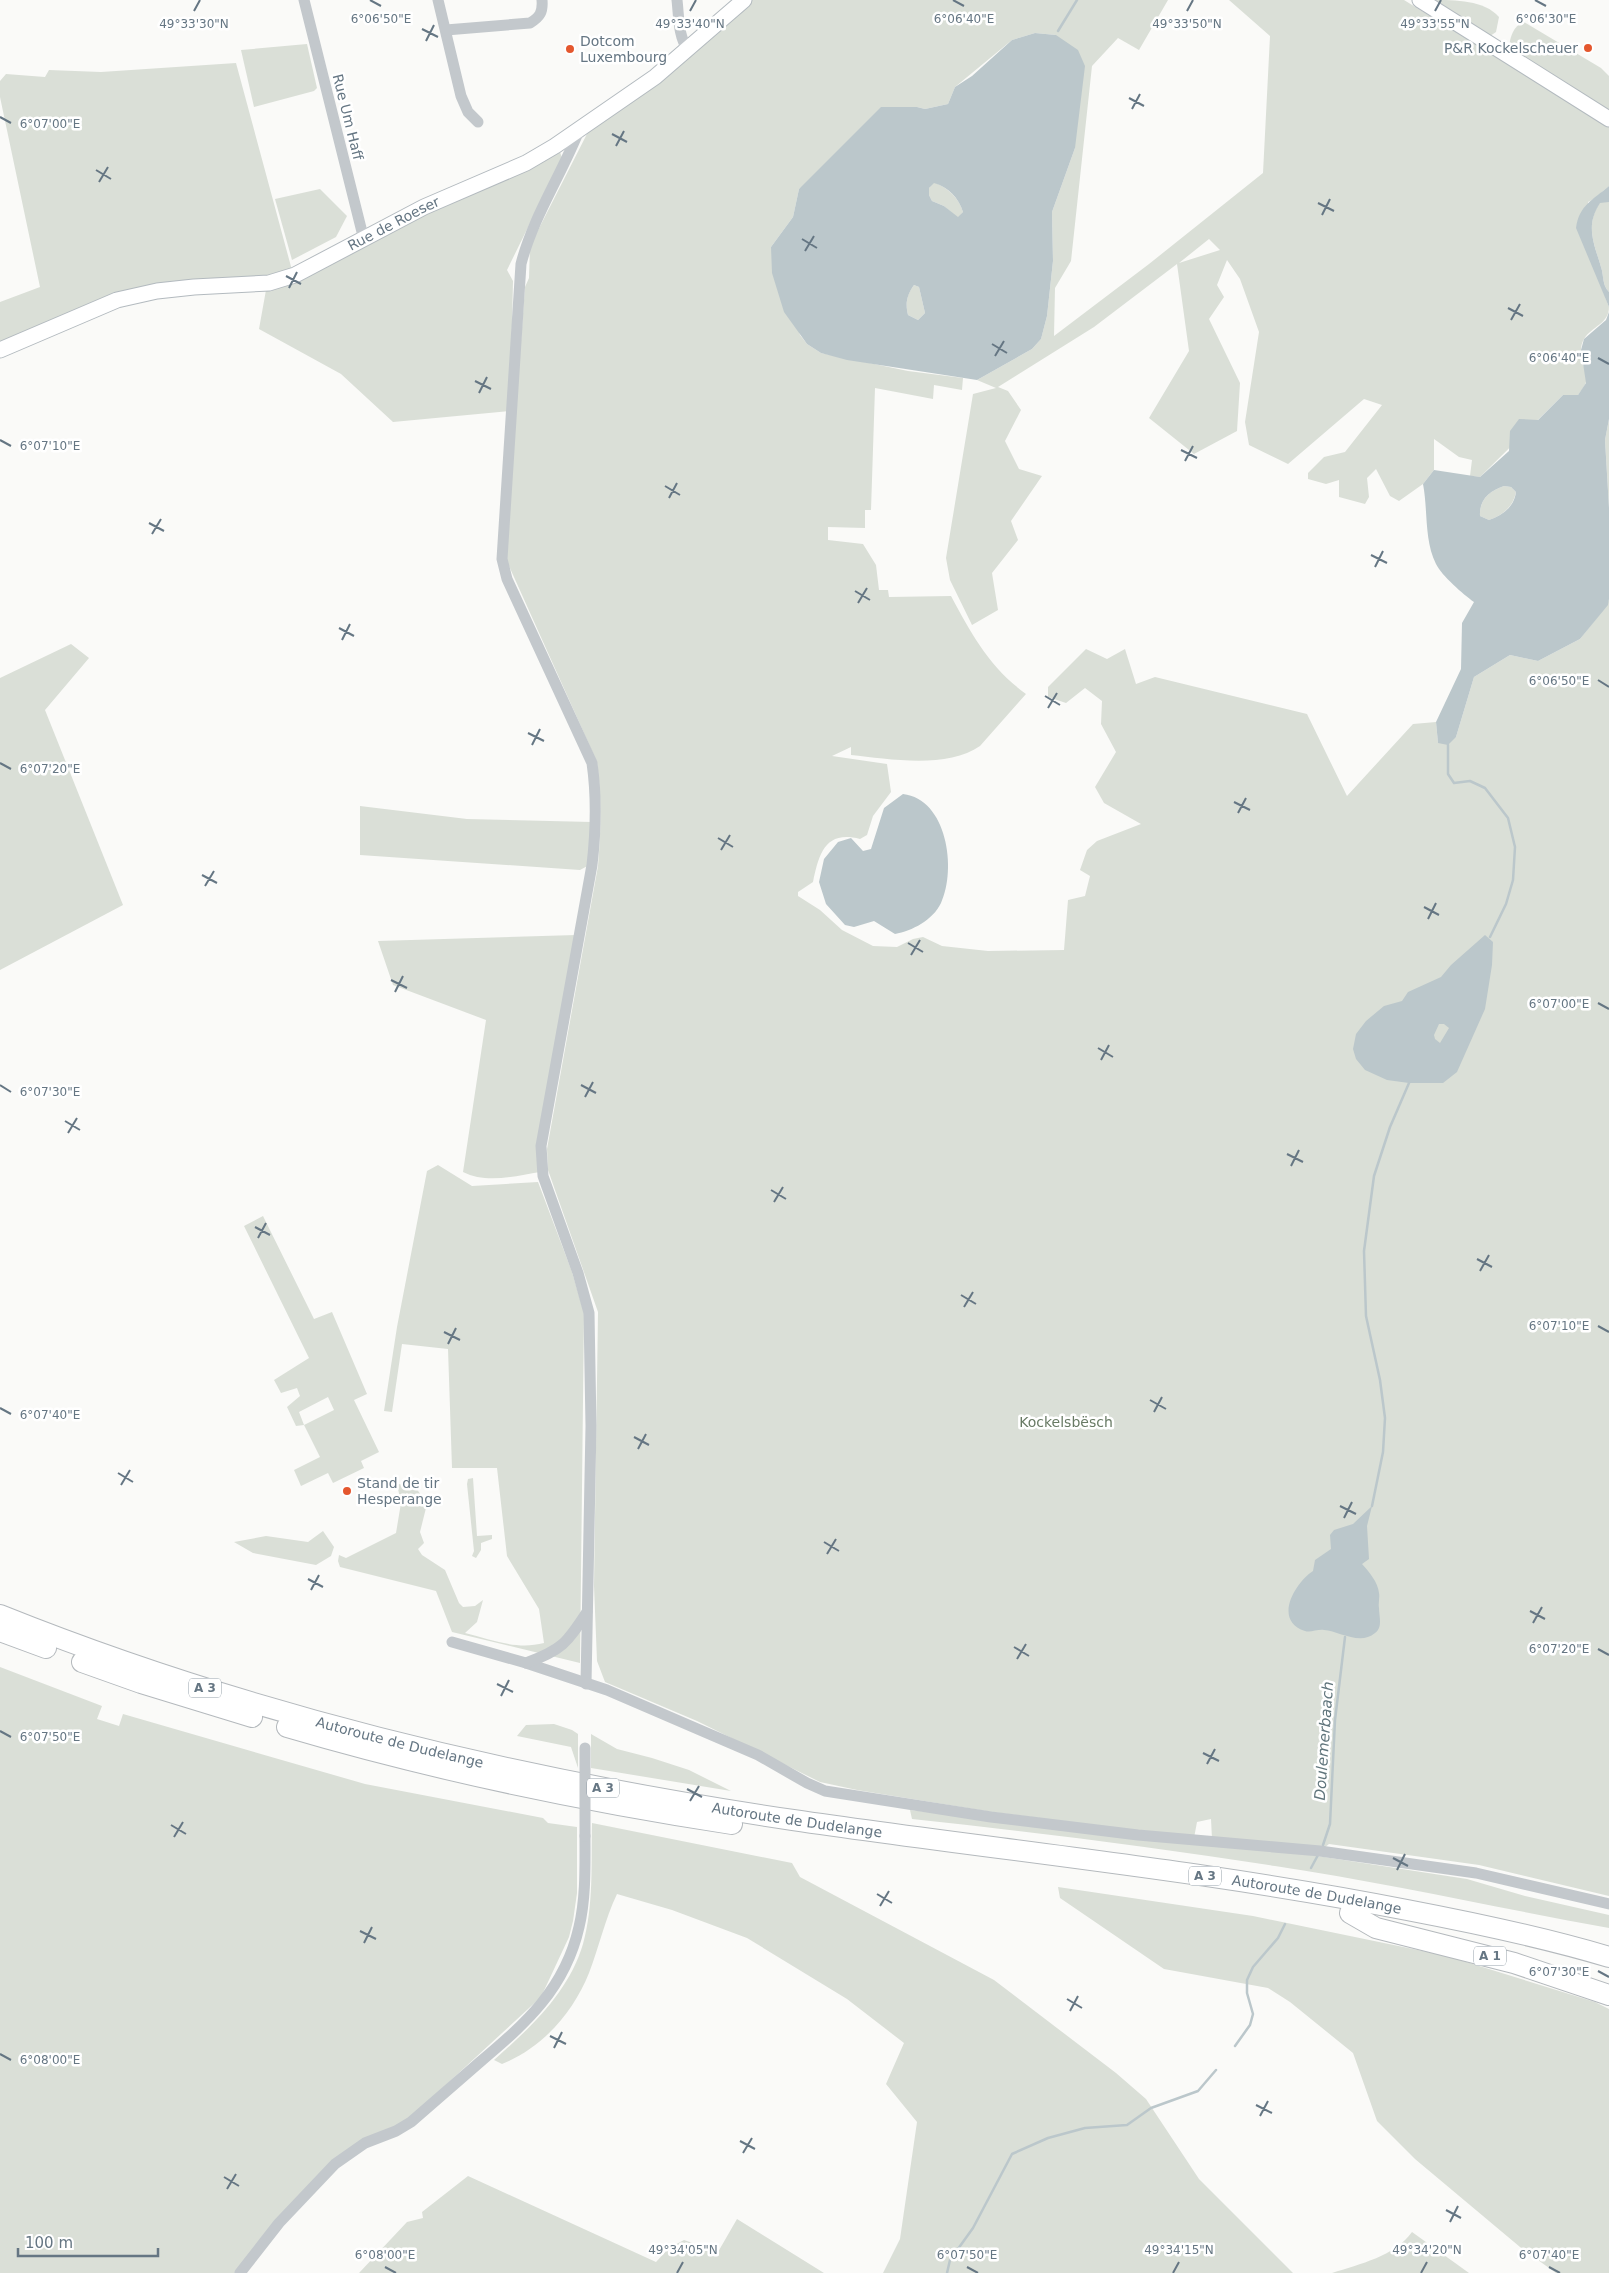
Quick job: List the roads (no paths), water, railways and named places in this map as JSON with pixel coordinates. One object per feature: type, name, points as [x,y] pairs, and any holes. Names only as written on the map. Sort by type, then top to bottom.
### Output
[{"type":"highway","name":"Autoroute de Dudelange","points":[[0,1615],[57,1638],[147,1670],[285,1713],[415,1747],[600,1788],[793,1820],[1241,1881],[1340,1897],[1481,1925],[1511,1920],[1605,1952]]},
{"type":"highway","name":"Autoroute de Dudelange","points":[[0,1631],[141,1683],[329,1740],[406,1760],[548,1792],[629,1808],[766,1830],[1185,1886],[1350,1913],[1510,1945],[1609,1970]]},
{"type":"highway","name":"A 1","points":[[1350,1913],[1376,1928],[1506,1961],[1609,1995]]},
{"type":"main road","name":"Rue de Roeser","points":[[0,350],[117,300],[157,291],[281,281],[364,240],[424,207],[526,163],[655,77],[744,0]]},
{"type":"main road","points":[[1420,0],[1609,119]]},
{"type":"street","name":"Rue Um Haff","points":[[304,0],[364,240]]},
{"type":"street","points":[[438,0],[461,96],[468,112],[478,122]]},
{"type":"street","points":[[446,30],[530,23],[539,18],[542,0]]},
{"type":"street","points":[[677,0],[682,42],[688,50]]},
{"type":"street","points":[[580,128],[570,154],[530,237],[521,264],[502,559],[507,579],[592,763],[596,795],[597,821],[592,865],[541,1146],[543,1176],[578,1273],[589,1313],[591,1426],[586,1684]]},
{"type":"street","points":[[526,1663],[563,1646],[588,1610]]},
{"type":"street","points":[[452,1642],[526,1663],[607,1690],[758,1755],[807,1784],[825,1791],[1001,1819],[1194,1840],[1320,1851],[1447,1869],[1609,1904]]},
{"type":"street","points":[[240,2273],[279,2223],[335,2164],[365,2143],[396,2132],[411,2122],[531,2017],[551,1991],[566,1964],[579,1927],[584,1894],[585,1748]]},
{"type":"waterway","points":[[1058,31],[1077,0]]},
{"type":"waterway","points":[[1448,745],[1448,774],[1454,783],[1470,781],[1485,788],[1508,818],[1515,847],[1513,880],[1506,904],[1490,937]]},
{"type":"waterway","points":[[1372,1506],[1383,1452],[1385,1418],[1380,1380],[1366,1316],[1364,1251],[1374,1176],[1390,1127],[1409,1083]]},
{"type":"waterway","name":"Doulemerbaach","points":[[1323,1845],[1330,1824],[1335,1720],[1345,1637]]},
{"type":"waterway","name":"Doulemerbaach","points":[[1311,1868],[1318,1855]]},
{"type":"waterway","name":"Doulemerbaach","points":[[1235,2046],[1250,2025],[1253,2014],[1247,1993],[1247,1980],[1253,1967],[1278,1938],[1285,1924]]},
{"type":"waterway","name":"Doulemerbaach","points":[[947,2273],[950,2260],[973,2228],[1012,2154],[1048,2138],[1085,2128],[1127,2125],[1151,2108],[1198,2091],[1216,2070]]},
{"type":"place","name":"P&R Kockelscheuer","points":[[1588,48]]},
{"type":"place","name":"Dotcom Luxembourg","points":[[570,49]]},
{"type":"place","name":"Stand de tir Hesperange","points":[[347,1491]]},
{"type":"park label","name":"Kockelsbësch","points":[[1066,1422]]}]
